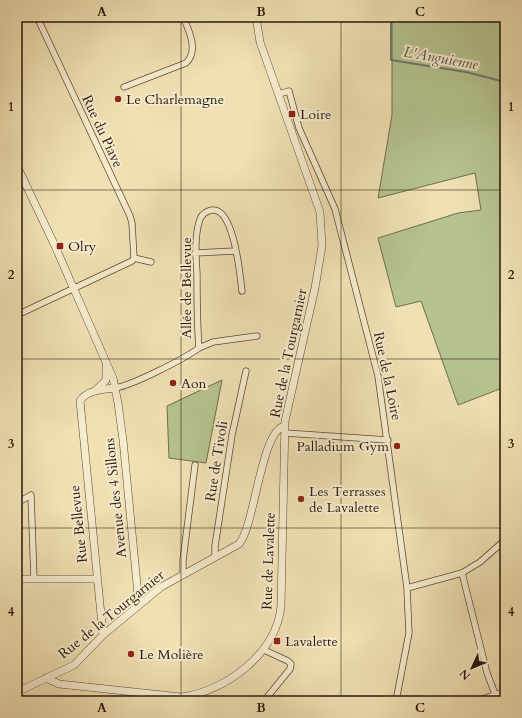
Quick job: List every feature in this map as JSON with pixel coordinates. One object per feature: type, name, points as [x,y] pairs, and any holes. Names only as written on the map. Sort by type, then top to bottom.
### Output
[{"type":"street","name":"Rue du Piave","points":[[36,17],[130,216],[132,222],[134,258]]},
{"type":"street","points":[[124,87],[186,63],[190,59],[192,54],[191,40],[183,17]]},
{"type":"street","name":"Rue de la Tourgarnier","points":[[18,692],[74,665],[103,635],[161,587],[183,573],[235,546],[244,537],[265,456],[278,430],[285,430],[288,408],[318,276],[322,246],[320,212],[260,42],[256,17]]},
{"type":"street","name":"Rue de la Loire","points":[[279,94],[289,91],[299,121],[299,128],[335,209],[378,376],[388,440],[407,588],[408,633],[396,701]]},
{"type":"street","points":[[282,102],[291,99]]},
{"type":"street","points":[[17,166],[104,357],[107,378],[95,391]]},
{"type":"street","name":"Allée de Bellevue","points":[[115,388],[124,386],[199,348],[195,253],[201,218],[205,213],[214,210],[223,214],[231,229],[242,291]]},
{"type":"street","points":[[195,253],[235,251]]},
{"type":"street","points":[[17,316],[132,261],[134,258],[151,262]]},
{"type":"street","points":[[199,348],[213,342],[257,336]]},
{"type":"street","name":"Avenue des 4 Sillons","points":[[104,357],[115,388],[118,403],[139,605]]},
{"type":"street","name":"Rue de Tivoli","points":[[215,557],[215,546],[232,435],[246,371]]},
{"type":"street","points":[[95,391],[115,388]]},
{"type":"street","name":"Rue Bellevue","points":[[95,391],[82,397],[80,401],[80,409],[103,635]]},
{"type":"street","points":[[285,430],[388,440]]},
{"type":"street","name":"Rue de Lavalette","points":[[46,678],[59,684],[181,697],[193,696],[216,687],[264,650],[273,637],[280,614],[285,430]]},
{"type":"street","points":[[183,573],[183,560],[195,466]]},
{"type":"street","points":[[17,503],[31,495],[34,579]]},
{"type":"street","points":[[407,588],[462,573],[480,562],[505,540]]},
{"type":"street","points":[[462,573],[495,694],[503,700]]},
{"type":"street","points":[[17,579],[97,579]]},
{"type":"street","points":[[264,650],[288,661],[291,664],[290,669],[264,701]]},
{"type":"street","points":[[34,685],[59,684]]},
{"type":"street","points":[[477,701],[505,691]]},
{"type":"street","points":[[18,692],[18,701]]},
{"type":"green space","points":[[392,17],[505,17],[505,387],[458,405],[421,301],[396,307],[378,238],[458,213],[481,210],[475,173],[378,198],[392,115]]},
{"type":"green space","points":[[222,380],[206,463],[169,458],[167,406]]},
{"type":"waterway","name":"L'Anguienne","points":[[391,17],[391,60],[466,72],[505,82]]},
{"type":"place","name":"Le Charlemagne","points":[[118,99]]},
{"type":"place","name":"Loire","points":[[292,114]]},
{"type":"place","name":"Olry","points":[[60,246]]},
{"type":"place","name":"Aon","points":[[173,383]]},
{"type":"place","name":"Palladium Gym","points":[[397,446]]},
{"type":"place","name":"Les Terrasses de Lavalette","points":[[301,499]]},
{"type":"place","name":"Lavalette","points":[[277,641]]},
{"type":"place","name":"Le Molière","points":[[131,654]]}]
